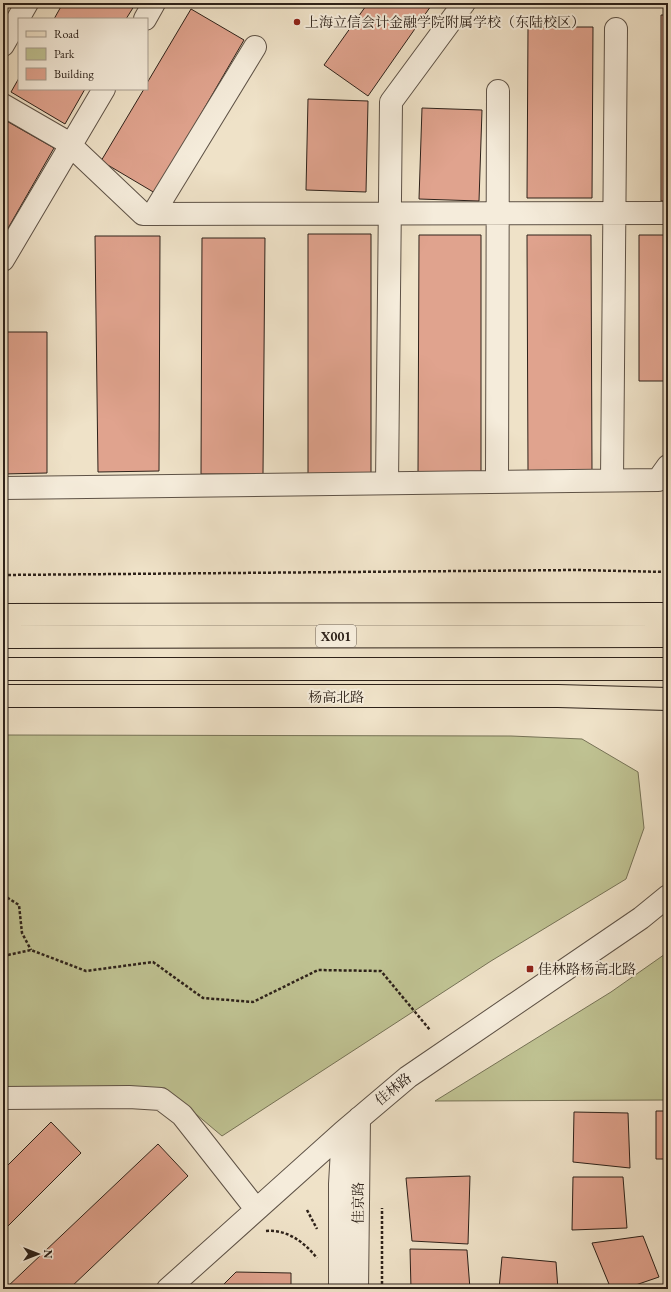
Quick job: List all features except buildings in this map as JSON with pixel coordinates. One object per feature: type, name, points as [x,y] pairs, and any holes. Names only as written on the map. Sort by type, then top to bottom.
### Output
[{"type":"main road","name":"X001","points":[[3,615],[668,614]]},
{"type":"main road","name":"X001","points":[[3,637],[668,636]]},
{"type":"main road","name":"杨高北路","points":[[3,669],[668,669]]},
{"type":"main road","name":"杨高北路","points":[[3,696],[558,696],[668,699]]},
{"type":"street","points":[[18,18],[27,3]]},
{"type":"street","points":[[146,18],[154,3]]},
{"type":"street","points":[[387,483],[391,102],[464,3]]},
{"type":"street","points":[[3,45],[18,19]]},
{"type":"street","points":[[612,480],[616,29]]},
{"type":"street","points":[[153,214],[255,47]]},
{"type":"street","points":[[3,260],[103,90]]},
{"type":"street","points":[[497,482],[498,91]]},
{"type":"street","points":[[3,105],[67,142],[143,214],[668,213]]},
{"type":"street","points":[[3,488],[658,480],[668,466]]},
{"type":"street","name":"佳林路","points":[[168,1289],[351,1125],[408,1077],[641,918],[668,896]]},
{"type":"street","name":"佳林路","points":[[641,918],[668,910]]},
{"type":"street","points":[[3,1098],[161,1099],[182,1115],[256,1209]]},
{"type":"street","name":"佳京路","points":[[340,1289],[340,1184],[351,1125]]},
{"type":"street","name":"佳京路","points":[[351,1125],[358,1289]]},
{"type":"path","points":[[3,575],[569,570],[668,572]]},
{"type":"path","points":[[3,895],[19,905],[22,933],[30,950]]},
{"type":"path","points":[[3,956],[30,950],[86,971],[153,962],[203,998],[253,1002],[318,970],[381,971],[430,1030]]},
{"type":"path","points":[[261,1231],[268,1230],[290,1234],[309,1248],[318,1259]]},
{"type":"green space","points":[[3,735],[511,736],[582,739],[638,772],[644,828],[626,879],[491,961],[222,1136],[165,1088],[3,1089]]},
{"type":"green space","points":[[668,952],[668,1100],[435,1101],[611,992]]},
{"type":"place","name":"上海立信会计金融学院附属学校（东陆校区）","points":[[297,22]]},
{"type":"place","name":"佳林路杨高北路","points":[[530,969]]}]
